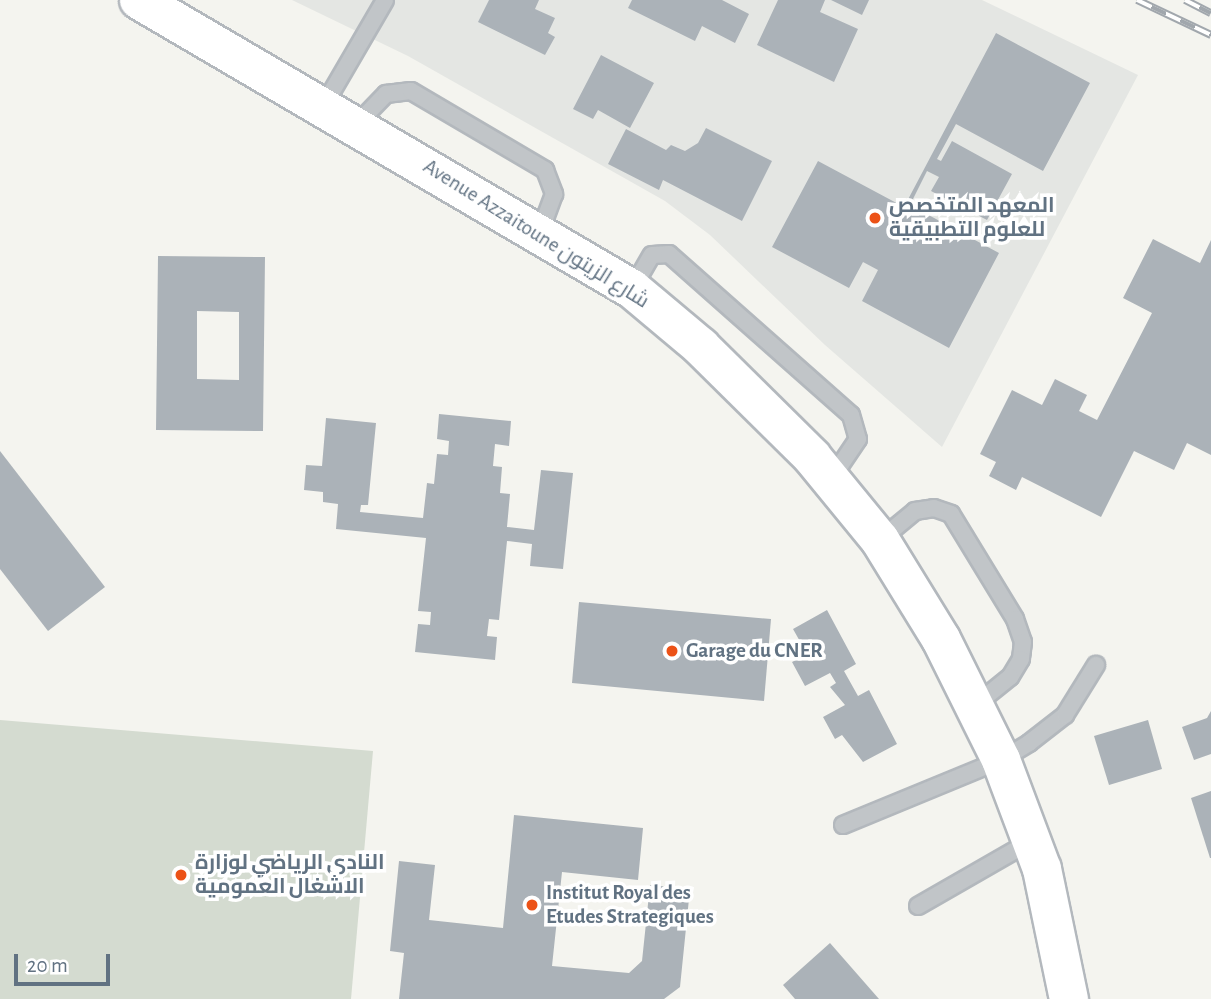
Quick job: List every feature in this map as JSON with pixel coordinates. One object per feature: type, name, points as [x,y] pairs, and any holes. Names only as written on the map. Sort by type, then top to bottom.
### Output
[{"type":"street","name":"Avenue Azzaitoune شارع الزيتون","points":[[139,0],[357,124],[632,289],[701,347],[831,479],[880,540],[941,639],[1001,760],[1042,869],[1069,999]]},
{"type":"lane","points":[[324,105],[385,0]]},
{"type":"lane","points":[[357,124],[386,94],[411,91],[545,170],[554,194],[540,232]]},
{"type":"lane","points":[[632,289],[652,255],[669,254],[850,415],[858,439],[831,479]]},
{"type":"lane","points":[[880,540],[915,511],[934,508],[951,514],[1015,619],[1023,642],[1021,659],[1010,677],[974,706]]},
{"type":"lane","points":[[843,825],[1001,760],[1065,715],[1096,665]]},
{"type":"lane","points":[[918,906],[1031,841]]},
{"type":"shaded area","name":"المعهد المتخصص للعلوم التطبيقية","points":[[292,0],[982,0],[1138,75],[942,447],[825,345],[710,235],[665,201],[408,56]]},
{"type":"shaded area","name":"النادي الرياضي لوزارة الاشغال العمومية","points":[[0,720],[373,751],[351,999],[0,999]]},
{"type":"building","points":[[489,0],[539,0],[535,9],[555,18],[548,33],[555,37],[545,55],[478,22]]},
{"type":"building","points":[[632,0],[722,0],[749,14],[735,43],[702,26],[695,41],[628,8]]},
{"type":"building","points":[[778,0],[825,0],[820,12],[858,29],[834,82],[757,45]]},
{"type":"building","points":[[831,0],[869,0],[862,15]]},
{"type":"building","points":[[996,33],[1090,83],[1043,171],[956,124],[937,159],[941,161],[952,141],[1012,174],[987,220],[931,191],[939,177],[927,171],[910,205],[999,253],[949,348],[862,301],[878,270],[863,262],[849,288],[772,247],[818,161],[904,207]]},
{"type":"building","points":[[601,55],[654,83],[630,128],[598,110],[593,119],[573,109]]},
{"type":"building","points":[[706,128],[772,161],[742,221],[663,180],[659,190],[608,164],[626,129],[666,150],[671,145],[685,151],[698,143]]},
{"type":"building","points":[[1153,239],[1200,263],[1211,240],[1211,455],[1187,443],[1174,470],[1134,451],[1101,517],[1022,477],[1016,490],[989,476],[996,462],[980,454],[1012,390],[1042,405],[1055,379],[1087,395],[1079,411],[1097,420],[1152,313],[1123,298]]},
{"type":"building","points":[[158,256],[265,257],[263,431],[156,430]],"holes":[[[197,311],[239,312],[239,380],[197,379]]]},
{"type":"building","points":[[439,414],[511,421],[509,446],[495,444],[493,466],[502,467],[500,493],[510,494],[507,527],[534,530],[541,470],[573,473],[563,569],[530,566],[532,544],[507,541],[499,620],[489,619],[487,636],[497,637],[495,660],[415,652],[418,624],[430,625],[431,612],[418,611],[426,538],[336,529],[338,504],[323,502],[323,492],[304,490],[306,465],[322,466],[326,418],[376,423],[368,505],[361,505],[360,512],[423,518],[427,483],[434,484],[437,454],[448,455],[449,441],[437,439]]},
{"type":"building","points":[[0,451],[105,587],[48,631],[0,569]]},
{"type":"building","name":"Garage du CNER","points":[[579,602],[771,619],[764,701],[572,683]]},
{"type":"building","points":[[827,610],[856,664],[844,671],[858,696],[869,690],[897,744],[863,762],[842,735],[835,739],[823,717],[845,705],[830,687],[836,683],[830,673],[805,686],[792,662],[798,659],[793,649],[802,645],[793,629]]},
{"type":"building","points":[[1211,711],[1211,754],[1194,760],[1182,727],[1207,718]]},
{"type":"building","points":[[1148,720],[1162,769],[1109,785],[1094,736]]},
{"type":"building","points":[[1211,791],[1211,858],[1210,858],[1191,798]]},
{"type":"building","name":"Institut Royal des Etudes Strategiques","points":[[514,815],[643,828],[638,880],[562,872],[552,966],[629,973],[642,961],[650,885],[690,889],[680,987],[664,999],[399,999],[404,953],[390,951],[399,861],[435,865],[429,920],[503,928]]},
{"type":"building","points":[[830,943],[879,999],[795,999],[783,985]]},
{"type":"railway","points":[[1137,0],[1211,35]]},
{"type":"railway","points":[[1185,0],[1211,13]]},
{"type":"place","name":"المعهد المتخصص للعلوم التطبيقية","points":[[875,218]]},
{"type":"place","name":"Garage du CNER","points":[[672,651]]},
{"type":"place","name":"النادي الرياضي لوزارة الاشغال العمومية","points":[[181,875]]},
{"type":"place","name":"Institut Royal des Etudes Strategiques","points":[[532,905]]}]
